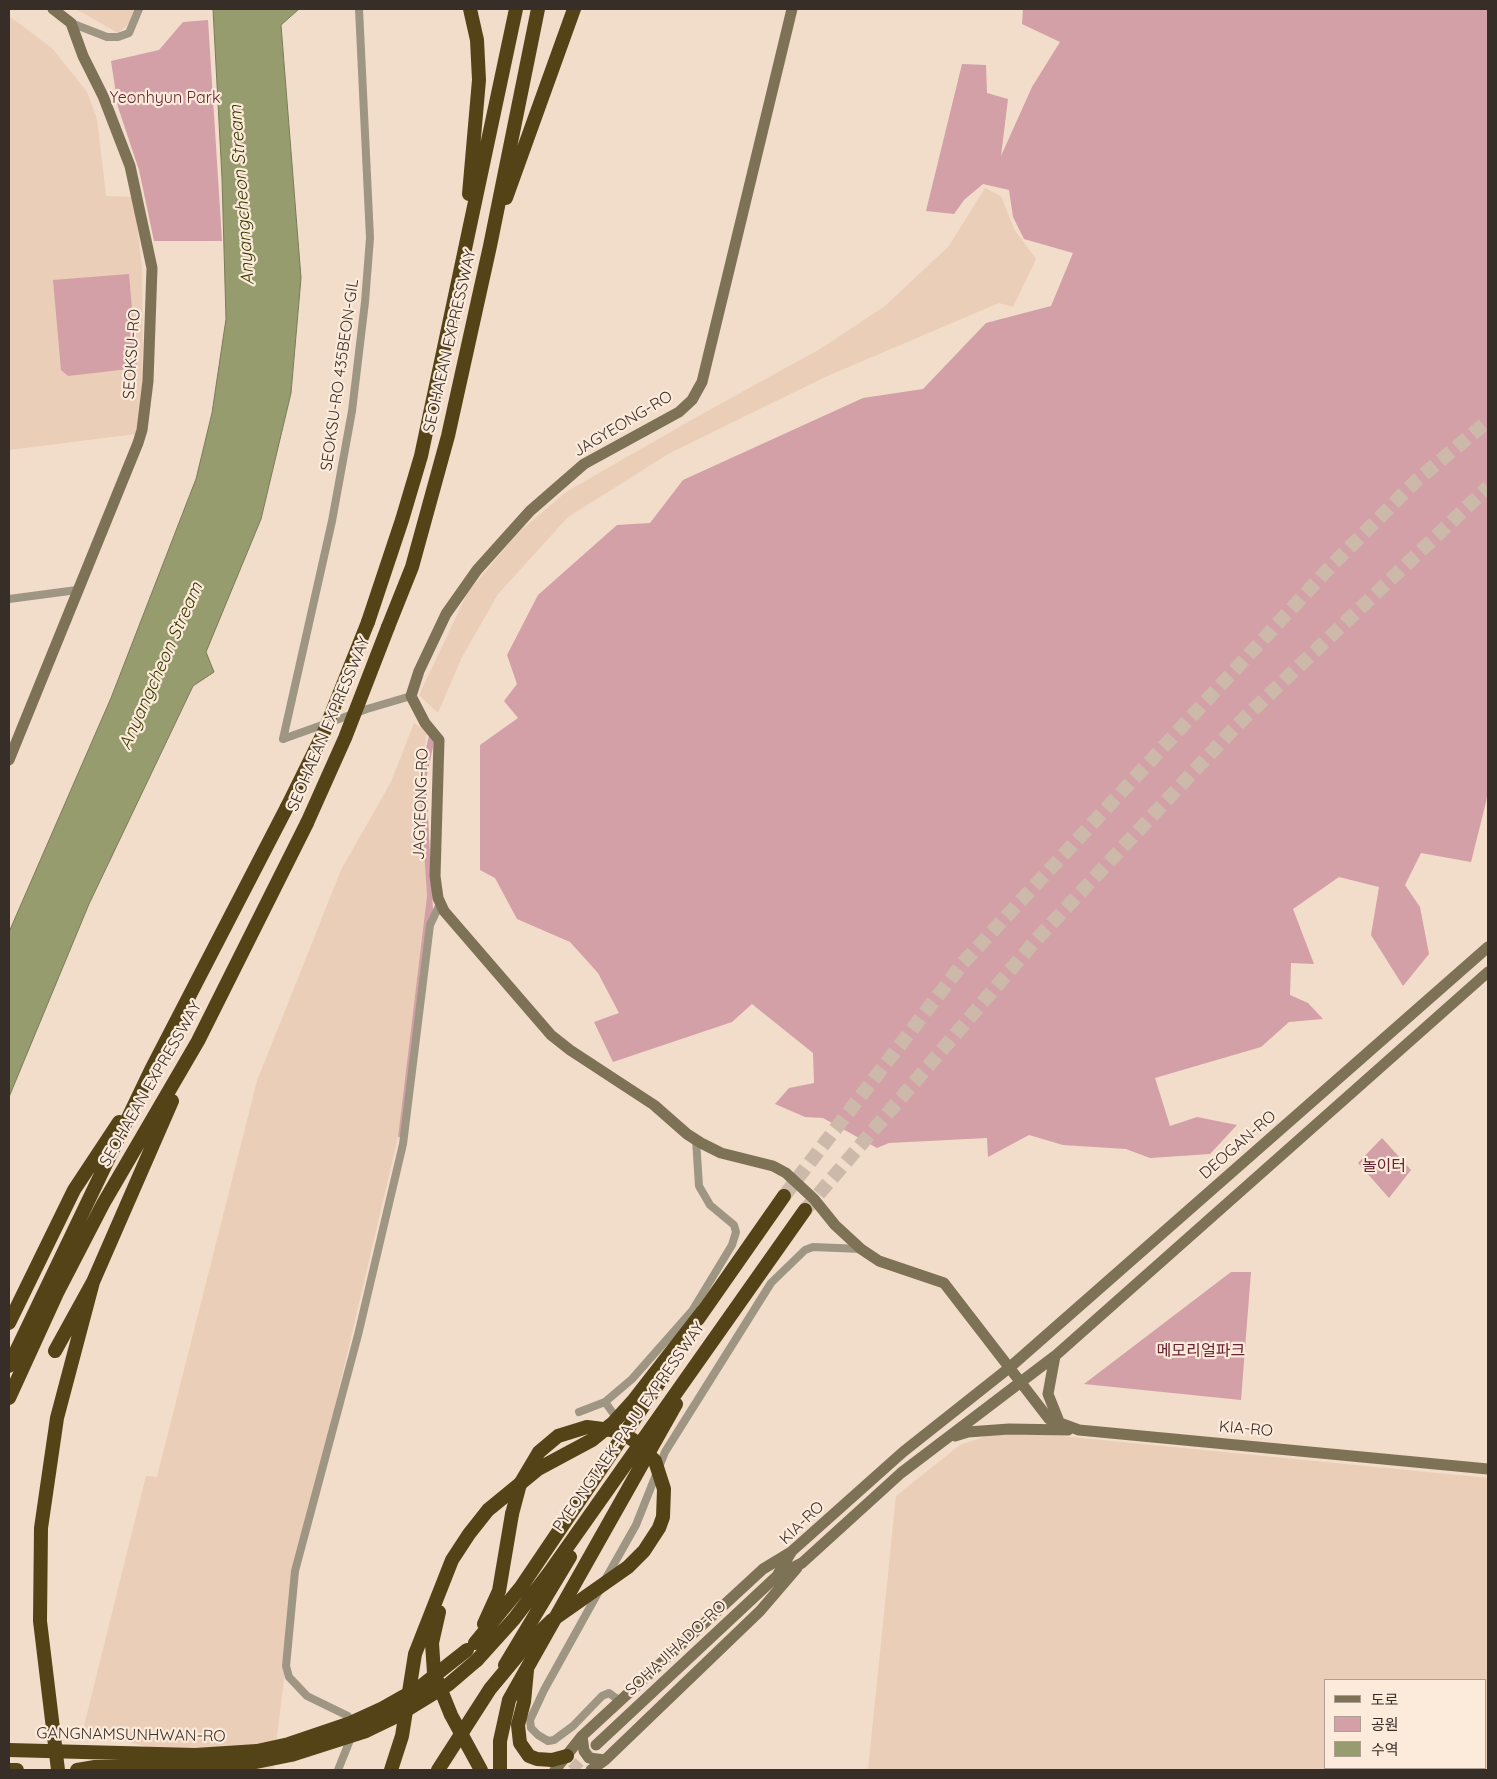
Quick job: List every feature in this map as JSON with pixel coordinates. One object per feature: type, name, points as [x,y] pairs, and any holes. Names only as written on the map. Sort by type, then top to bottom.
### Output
[{"type":"highway","points":[[466,247],[479,80],[477,40],[470,9]]},
{"type":"highway","name":"SEOHAEAN EXPRESSWAY","points":[[9,1398],[97,1201],[151,1070],[324,732],[368,622],[421,456],[516,9]]},
{"type":"highway","name":"SEOHAEAN EXPRESSWAY","points":[[9,1366],[97,1201],[198,1040],[307,823],[345,738],[412,567],[448,436],[490,246],[538,9]]},
{"type":"highway","points":[[490,246],[574,9]]},
{"type":"highway","points":[[55,1351],[92,1282],[198,1040]]},
{"type":"highway","points":[[9,1323],[74,1190],[151,1070]]},
{"type":"highway","name":"PYEONGTAEK-PAJU EXPRESSWAY","points":[[473,1651],[576,1507],[661,1381],[703,1311],[784,1196]]},
{"type":"highway","name":"PYEONGTAEK-PAJU EXPRESSWAY","points":[[473,1651],[520,1611],[805,1210]]},
{"type":"highway","points":[[58,1770],[40,1621],[39,1572],[46,1483],[57,1418],[92,1282]]},
{"type":"highway","points":[[392,1770],[402,1736],[415,1654],[452,1560],[488,1510],[510,1490],[538,1469],[592,1440],[613,1423],[633,1402],[703,1311]]},
{"type":"highway","points":[[500,1770],[498,1760],[503,1720],[509,1700],[600,1536],[722,1325]]},
{"type":"highway","points":[[473,1651],[499,1591],[512,1514],[520,1484],[538,1452],[558,1436],[578,1429],[597,1427],[623,1433],[650,1455],[661,1476],[664,1488],[663,1517],[659,1528],[644,1551],[628,1567],[551,1621],[529,1642],[490,1689]]},
{"type":"highway","points":[[438,1770],[587,1530],[596,1505]]},
{"type":"highway","points":[[452,1560],[432,1643],[434,1673],[475,1770]]},
{"type":"highway","name":"GANGNAMSUNHWAN-RO","points":[[9,1750],[195,1755],[257,1751],[289,1744],[348,1724],[383,1708],[420,1687],[473,1651]]},
{"type":"highway","name":"GANGNAMSUNHWAN-RO","points":[[77,1770],[215,1766],[251,1763],[291,1755],[366,1731],[395,1717],[449,1684],[473,1651]]},
{"type":"highway","points":[[527,1669],[524,1702],[518,1725],[520,1743],[529,1756],[537,1759],[552,1760],[567,1756]]},
{"type":"highway","points":[[466,1745],[480,1770]]},
{"type":"highway","points":[[9,1770],[17,1770]]},
{"type":"main road","points":[[54,9],[71,24]]},
{"type":"main road","name":"JAGYEONG-RO","points":[[792,9],[702,382],[692,400],[679,412],[584,464],[530,511],[477,570],[446,614],[411,696],[425,723],[439,740],[435,876],[440,904],[444,911],[551,1035],[570,1050],[654,1105],[696,1140],[721,1153],[773,1166],[786,1173],[814,1199],[835,1225],[861,1249],[879,1261],[944,1283],[1009,1368]]},
{"type":"main road","name":"SEOKSU-RO","points":[[9,760],[77,590],[121,489],[142,430],[148,381],[152,277],[130,166],[104,96],[84,56],[71,24]]},
{"type":"main road","name":"DEOGAN-RO","points":[[1009,1368],[1488,947]]},
{"type":"main road","points":[[1020,1382],[1055,1356],[1488,972]]},
{"type":"main road","points":[[1055,1356],[1048,1394],[1060,1424]]},
{"type":"main road","name":"KIA-RO","points":[[778,1576],[792,1551],[903,1452],[1009,1368],[1049,1419],[1079,1430],[1488,1469]]},
{"type":"main road","name":"KIA-RO","points":[[778,1576],[802,1563],[901,1474],[1020,1382]]},
{"type":"main road","points":[[942,1442],[968,1432],[1009,1429],[1079,1430]]},
{"type":"main road","points":[[555,1770],[582,1736],[762,1569],[792,1551]]},
{"type":"main road","points":[[591,1770],[606,1760],[760,1611],[802,1563]]},
{"type":"main road","name":"SOHAJIHADO-RO","points":[[596,1745],[778,1576]]},
{"type":"main road","points":[[582,1736],[584,1751],[589,1758],[606,1760]]},
{"type":"street","points":[[71,24],[108,37],[118,37],[129,33],[139,9]]},
{"type":"street","name":"SEOKSU-RO 435BEON-GIL","points":[[359,9],[370,238],[365,302],[352,411],[332,521],[283,739],[367,708],[411,696]]},
{"type":"street","points":[[9,599],[77,590]]},
{"type":"street","points":[[338,1770],[352,1737],[353,1726],[348,1716],[307,1696],[289,1677],[286,1666],[295,1571],[358,1335],[404,1144],[430,925],[440,904]]},
{"type":"street","points":[[579,1412],[604,1402],[632,1379],[692,1311],[734,1239],[736,1232],[734,1225],[710,1205],[699,1186],[696,1140]]},
{"type":"street","points":[[620,1701],[609,1693],[602,1696],[573,1726],[554,1740],[548,1741],[538,1736],[531,1728],[530,1720],[544,1690],[636,1526],[665,1452],[771,1283],[804,1250],[814,1247],[861,1249]]},
{"type":"street","points":[[604,1402],[613,1413]]},
{"type":"street","points":[[659,1446],[665,1452]]},
{"type":"shaded area","points":[[76,9],[135,9],[130,23],[118,33]]},
{"type":"shaded area","points":[[9,16],[52,48],[87,92],[97,119],[106,196],[134,197],[142,268],[143,383],[136,434],[9,450]]},
{"type":"shaded area","points":[[985,188],[1001,196],[1014,229],[1036,259],[1013,307],[999,303],[825,377],[670,453],[568,517],[498,594],[461,659],[438,713],[419,695],[468,592],[518,533],[566,492],[820,349],[885,306],[949,246]]},
{"type":"shaded area","points":[[414,723],[427,732],[419,780],[427,896],[398,1137],[298,1563],[273,1769],[237,1770],[83,1730],[146,1476],[157,1477],[257,1081],[341,870],[391,782]]},
{"type":"shaded area","points":[[1030,1433],[1488,1478],[1488,1770],[868,1770],[896,1496],[960,1445],[990,1435]]},
{"type":"green space","points":[[1023,9],[1488,9],[1488,791],[1486,802],[1471,862],[1421,853],[1405,885],[1420,907],[1429,954],[1403,986],[1371,935],[1379,887],[1339,877],[1293,909],[1314,964],[1291,963],[1290,995],[1308,1003],[1323,1019],[1289,1022],[1261,1047],[1155,1078],[1170,1126],[1197,1117],[1237,1125],[1210,1154],[1150,1158],[1126,1149],[1063,1145],[1029,1135],[988,1157],[987,1138],[889,1143],[877,1148],[823,1118],[805,1117],[775,1104],[789,1088],[814,1083],[813,1053],[752,1004],[732,1022],[613,1062],[594,1022],[619,1013],[598,973],[570,942],[517,919],[495,878],[480,870],[480,745],[518,718],[504,701],[517,684],[507,655],[538,595],[617,525],[650,523],[683,480],[863,398],[923,389],[986,323],[1051,306],[1073,253],[1024,239],[1013,217],[1009,190],[983,184],[964,200],[954,214],[926,211],[962,64],[986,65],[987,93],[1008,99],[1001,156],[1032,87],[1060,42],[1022,24]]},
{"type":"green space","name":"Yeonhyun Park","points":[[208,20],[222,241],[154,241],[139,170],[118,107],[111,61],[159,50],[183,22]]},
{"type":"green space","points":[[129,274],[137,368],[68,376],[61,370],[53,280]]},
{"type":"green space","points":[[430,731],[434,739],[426,779],[433,909],[405,1137],[398,1137],[427,896],[419,779]]},
{"type":"green space","name":"놀이터","points":[[1382,1138],[1411,1170],[1389,1198],[1358,1163]]},
{"type":"green space","name":"메모리얼파크","points":[[1231,1272],[1251,1272],[1241,1400],[1084,1384]]},
{"type":"water","name":"Anyangcheon Stream","points":[[213,9],[299,9],[281,25],[301,278],[291,393],[261,519],[206,652],[214,672],[193,686],[89,904],[9,1097],[9,932],[111,698],[196,479],[212,413],[226,319],[222,178]]},
{"type":"tunnel","points":[[784,1196],[963,963],[1331,566],[1417,480],[1488,421]]},
{"type":"tunnel","points":[[805,1210],[1036,940],[1237,725],[1488,487]]},
{"type":"tunnel","points":[[572,1770],[596,1745]]}]
